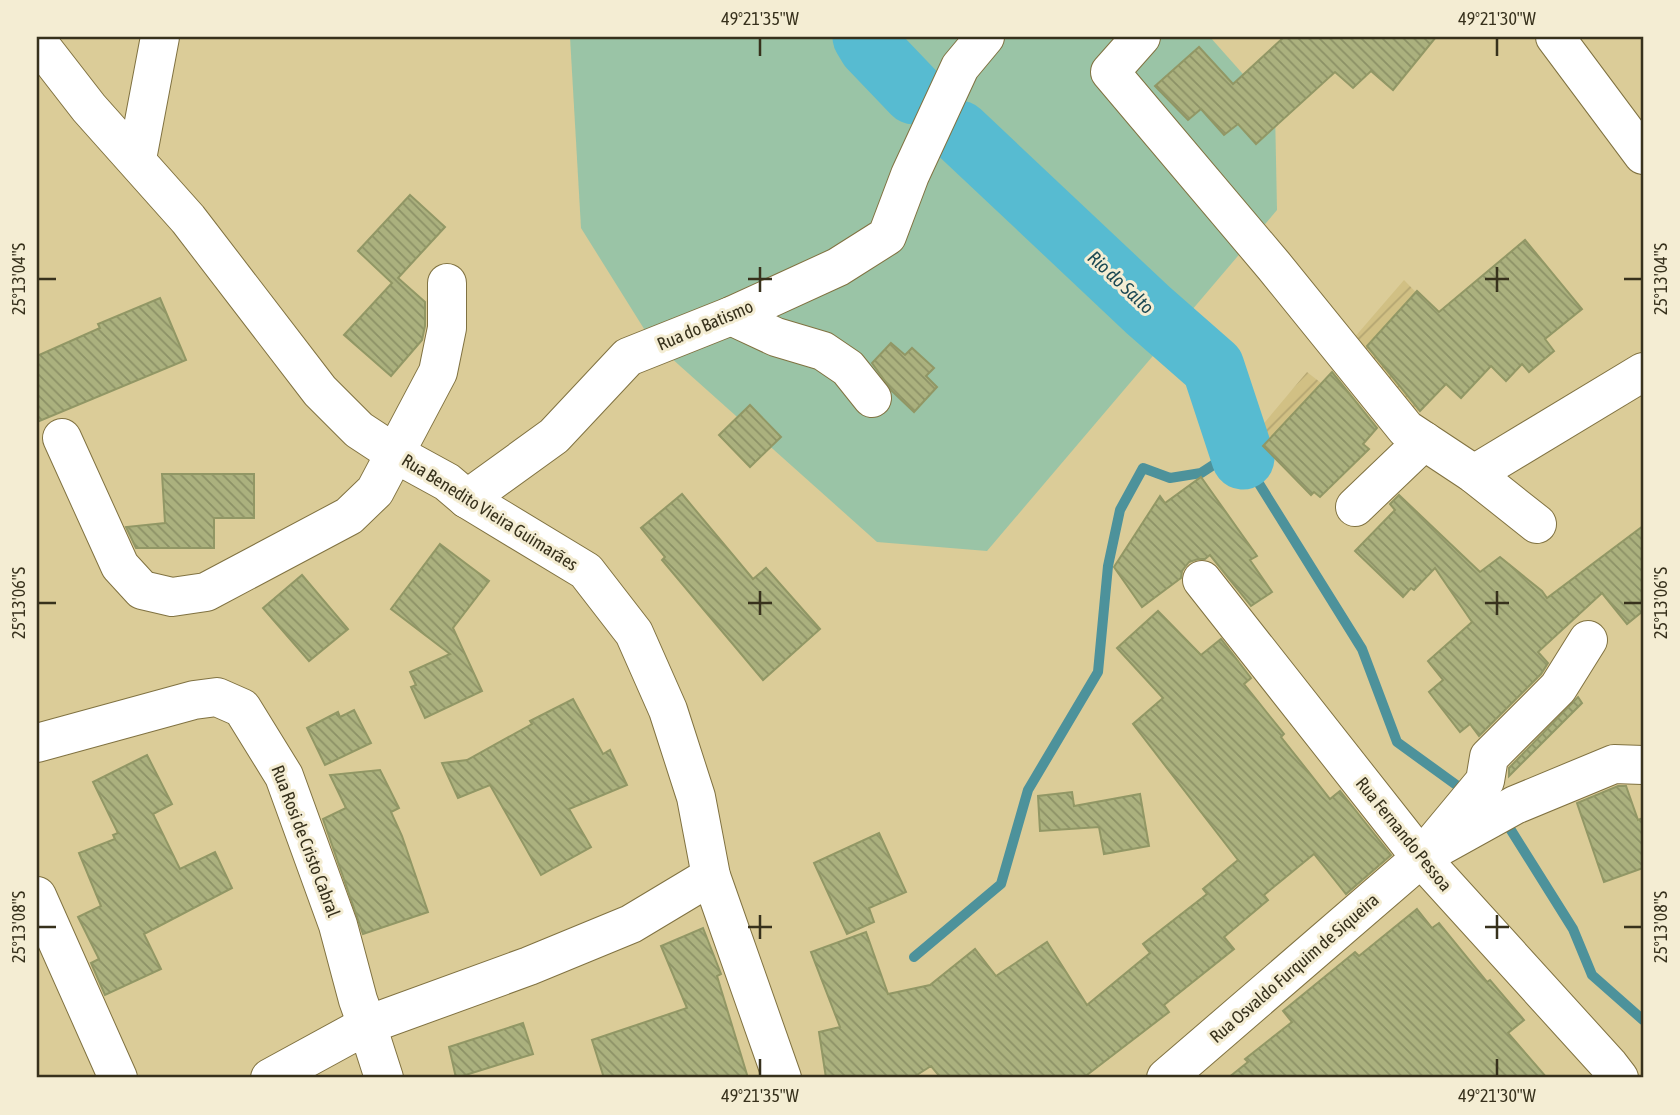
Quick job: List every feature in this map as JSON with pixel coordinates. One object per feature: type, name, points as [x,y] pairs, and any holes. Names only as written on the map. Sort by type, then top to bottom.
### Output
[{"type":"street","points":[[137,159],[160,37]]},
{"type":"street","name":"Rua do Batismo","points":[[467,499],[554,436],[628,357],[731,316],[838,267],[887,236],[910,175],[960,67],[985,37]]},
{"type":"street","points":[[1141,37],[1110,72],[1274,266],[1406,429],[1474,474],[1537,524]]},
{"type":"street","points":[[1555,37],[1643,155]]},
{"type":"street","name":"Rua Benedito Vieira Guimarães","points":[[44,60],[137,159],[188,219],[320,391],[359,430],[447,482],[467,499],[586,571],[634,633],[668,710],[696,797],[711,876],[782,1078]]},
{"type":"street","points":[[62,438],[120,566],[142,590],[172,597],[206,592],[349,516],[375,491],[438,372],[447,328],[447,283]]},
{"type":"street","points":[[731,316],[776,337],[823,351],[848,368],[872,398]]},
{"type":"street","points":[[1474,474],[1643,372]]},
{"type":"street","points":[[1355,507],[1424,442]]},
{"type":"street","name":"Rua Fernando Pessoa","points":[[1202,580],[1421,858],[1619,1078]]},
{"type":"street","points":[[1460,824],[1485,781],[1489,757],[1558,688],[1588,640]]},
{"type":"street","name":"Rua Rosi de Cristo Cabral","points":[[37,743],[194,700],[217,697],[242,709],[284,776],[338,925],[384,1078]]},
{"type":"street","name":"Rua Osvaldo Furquim de Siqueira","points":[[1166,1078],[1460,824],[1515,805],[1614,764],[1643,765]]},
{"type":"street","points":[[270,1078],[367,1025],[529,966],[631,924],[711,876]]},
{"type":"street","points":[[37,896],[118,1078]]},
{"type":"shaded area","points":[[1404,280],[1473,351],[1414,415],[1347,346]]},
{"type":"shaded area","points":[[1307,372],[1376,426],[1312,492],[1255,434]]},
{"type":"green space","points":[[570,37],[1210,37],[1275,110],[1277,210],[987,551],[877,542],[651,340],[581,228]]},
{"type":"building","points":[[1284,37],[1436,37],[1393,90],[1371,71],[1353,88],[1335,72],[1256,144],[1238,124],[1224,135],[1201,109],[1188,120],[1155,86],[1199,47],[1233,84]]},
{"type":"building","points":[[410,195],[445,227],[398,278],[425,302],[425,326],[422,340],[391,376],[344,335],[392,283],[358,251]]},
{"type":"building","points":[[1525,240],[1582,309],[1545,339],[1554,351],[1529,372],[1522,364],[1506,381],[1491,366],[1461,398],[1446,384],[1420,411],[1367,346],[1417,291],[1439,312]]},
{"type":"building","points":[[160,298],[186,360],[37,422],[37,356],[100,328],[98,324]]},
{"type":"building","points":[[891,343],[905,355],[912,348],[934,368],[926,376],[937,387],[914,412],[892,391],[872,363]]},
{"type":"building","points":[[1332,372],[1377,428],[1363,444],[1369,449],[1320,497],[1314,492],[1311,495],[1263,446]]},
{"type":"building","points":[[750,405],[781,437],[750,467],[719,435]]},
{"type":"building","points":[[162,474],[254,474],[254,518],[214,518],[214,548],[136,548],[126,527],[165,523]]},
{"type":"building","points":[[1201,477],[1257,556],[1250,560],[1272,592],[1251,606],[1210,555],[1205,559],[1189,562],[1182,571],[1181,578],[1142,607],[1114,567],[1160,496],[1165,503]]},
{"type":"building","points":[[682,494],[753,579],[766,568],[820,629],[763,680],[662,560],[665,557],[641,528]]},
{"type":"building","points":[[1399,495],[1480,572],[1500,557],[1547,598],[1643,526],[1643,611],[1627,624],[1602,593],[1538,652],[1548,663],[1541,674],[1479,736],[1470,724],[1460,732],[1429,692],[1443,680],[1428,661],[1472,622],[1435,568],[1414,590],[1411,588],[1403,597],[1355,551],[1395,510],[1390,504]]},
{"type":"building","points":[[440,544],[489,581],[453,628],[482,691],[425,718],[411,687],[416,685],[410,672],[450,654],[391,609]]},
{"type":"building","points":[[302,575],[348,629],[309,661],[263,608]]},
{"type":"building","points":[[1158,611],[1201,655],[1221,639],[1251,678],[1244,684],[1284,734],[1281,737],[1330,799],[1340,791],[1391,855],[1346,894],[1314,854],[1264,895],[1268,900],[1224,937],[1234,949],[1164,1005],[1169,1012],[1083,1078],[941,1078],[931,1066],[912,1078],[826,1078],[819,1032],[840,1027],[811,952],[866,932],[888,994],[930,985],[975,949],[996,976],[1047,942],[1087,1005],[1150,953],[1143,944],[1207,894],[1203,889],[1238,860],[1133,724],[1163,698],[1117,648]]},
{"type":"building","points":[[1578,697],[1582,703],[1509,776],[1509,768]]},
{"type":"building","points":[[573,699],[603,754],[610,750],[627,785],[569,809],[591,847],[541,875],[490,785],[458,798],[442,763],[467,760],[532,724],[530,721]]},
{"type":"building","points":[[354,710],[371,743],[325,765],[307,728],[338,712],[340,717]]},
{"type":"building","points":[[147,755],[172,804],[153,814],[180,869],[215,852],[232,888],[144,934],[161,969],[105,995],[91,963],[99,959],[78,917],[101,906],[79,853],[115,839],[113,835],[118,833],[93,782]]},
{"type":"building","points":[[380,770],[399,808],[391,812],[428,912],[363,934],[323,819],[346,808],[330,775]]},
{"type":"building","points":[[1618,786],[1626,786],[1638,820],[1643,818],[1643,868],[1604,882],[1577,803]]},
{"type":"building","points":[[1072,792],[1074,806],[1140,794],[1149,846],[1104,854],[1099,827],[1040,831],[1038,796]]},
{"type":"building","points":[[879,833],[906,892],[869,908],[874,922],[847,934],[814,863]]},
{"type":"building","points":[[1417,909],[1432,928],[1439,923],[1487,982],[1490,980],[1524,1020],[1508,1033],[1547,1078],[1228,1078],[1248,1062],[1245,1059],[1292,1022],[1283,1011],[1355,952],[1359,956]]},
{"type":"building","points":[[703,928],[721,974],[717,976],[748,1078],[604,1078],[592,1040],[687,1008],[661,946]]},
{"type":"building","points":[[523,1023],[533,1054],[456,1078],[449,1047]]},
{"type":"waterway","name":"Rio do Salto","points":[[864,37],[870,47],[914,93]]},
{"type":"waterway","name":"Rio do Salto","points":[[959,132],[1148,310],[1213,367],[1243,458]]},
{"type":"waterway","points":[[914,957],[1001,884],[1028,790],[1098,672],[1108,566],[1120,510],[1143,468],[1170,478],[1201,473],[1221,460],[1243,458],[1362,649],[1397,742],[1466,792]]},
{"type":"waterway","points":[[1504,819],[1573,929],[1592,975],[1643,1020]]}]
